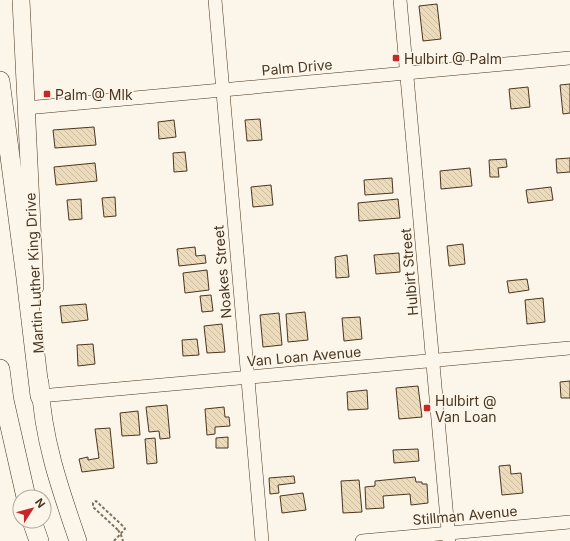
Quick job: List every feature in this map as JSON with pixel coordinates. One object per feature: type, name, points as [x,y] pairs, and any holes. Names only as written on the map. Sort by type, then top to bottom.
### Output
[{"type":"highway","points":[[0,81],[40,396]]},
{"type":"highway","points":[[0,369],[4,400],[24,489]]},
{"type":"highway","points":[[35,529],[39,541]]},
{"type":"main road","name":"Martin Luther King Drive","points":[[21,0],[40,396],[44,426],[50,452],[78,541]]},
{"type":"street","name":"Noakes Street","points":[[215,0],[262,541]]},
{"type":"street","name":"Hulbirt Street","points":[[400,0],[449,537]]},
{"type":"street","name":"Palm Drive","points":[[26,108],[570,58]]},
{"type":"street","name":"Van Loan Avenue","points":[[40,396],[570,348]]},
{"type":"street","name":"Stillman Avenue","points":[[362,541],[449,537],[570,522]]},
{"type":"path","points":[[114,541],[124,530],[125,529],[96,501],[93,503],[93,506],[118,530],[121,535],[123,541]]},
{"type":"building","points":[[437,4],[441,39],[423,41],[419,6]]},
{"type":"building","points":[[570,84],[570,113],[563,114],[560,85]]},
{"type":"building","points":[[528,87],[530,107],[511,109],[509,89]]},
{"type":"building","points":[[260,119],[262,140],[247,141],[245,120]]},
{"type":"building","points":[[174,120],[176,137],[159,139],[158,122]]},
{"type":"building","points":[[94,127],[96,145],[55,148],[53,130]]},
{"type":"building","points":[[185,152],[187,171],[174,172],[173,153]]},
{"type":"building","points":[[570,158],[570,172],[557,173],[556,159]]},
{"type":"building","points":[[506,159],[507,167],[498,168],[499,177],[490,177],[489,160]]},
{"type":"building","points":[[95,163],[97,181],[56,185],[54,167]]},
{"type":"building","points":[[470,168],[472,186],[441,189],[440,171]]},
{"type":"building","points":[[392,178],[393,193],[365,195],[364,180]]},
{"type":"building","points":[[271,185],[273,205],[253,207],[251,187]]},
{"type":"building","points":[[551,187],[553,200],[528,203],[526,190]]},
{"type":"building","points":[[115,197],[116,216],[104,217],[102,198]]},
{"type":"building","points":[[81,199],[82,219],[69,220],[67,200]]},
{"type":"building","points":[[398,199],[400,218],[359,221],[358,203]]},
{"type":"building","points":[[463,244],[465,264],[449,266],[447,246]]},
{"type":"building","points":[[195,247],[196,256],[205,255],[206,263],[179,266],[177,249]]},
{"type":"building","points":[[399,253],[400,272],[376,274],[374,255]]},
{"type":"building","points":[[347,255],[349,277],[336,278],[335,257]]},
{"type":"building","points":[[207,270],[209,290],[185,293],[183,273]]},
{"type":"building","points":[[527,279],[529,290],[509,293],[507,281]]},
{"type":"building","points":[[211,295],[213,311],[202,312],[200,296]]},
{"type":"building","points":[[543,298],[545,322],[527,324],[525,300]]},
{"type":"building","points":[[86,304],[88,320],[62,323],[60,306]]},
{"type":"building","points":[[305,312],[308,340],[288,342],[286,314]]},
{"type":"building","points":[[279,313],[282,345],[263,347],[260,315]]},
{"type":"building","points":[[360,317],[362,339],[344,341],[342,318]]},
{"type":"building","points":[[222,324],[225,352],[207,353],[204,326]]},
{"type":"building","points":[[197,339],[199,355],[183,356],[182,340]]},
{"type":"building","points":[[93,344],[95,364],[78,366],[77,345]]},
{"type":"building","points":[[570,381],[570,398],[561,398],[560,382]]},
{"type":"building","points":[[418,386],[422,417],[399,419],[396,388]]},
{"type":"building","points":[[367,390],[368,409],[348,410],[347,392]]},
{"type":"building","points":[[167,405],[170,438],[160,439],[159,431],[149,432],[146,407]]},
{"type":"building","points":[[224,407],[225,417],[229,417],[230,426],[215,427],[215,434],[207,435],[205,409]]},
{"type":"building","points":[[138,411],[140,435],[122,436],[120,413]]},
{"type":"building","points":[[110,428],[114,468],[82,472],[79,459],[88,457],[88,460],[99,458],[95,429]]},
{"type":"building","points":[[228,437],[228,448],[216,448],[216,438]]},
{"type":"building","points":[[155,438],[157,463],[147,464],[145,439]]},
{"type":"building","points":[[418,449],[419,461],[394,463],[393,450]]},
{"type":"building","points":[[510,465],[511,474],[521,473],[523,493],[502,495],[499,466]]},
{"type":"building","points":[[294,476],[295,483],[278,485],[279,493],[270,494],[269,478]]},
{"type":"building","points":[[415,477],[416,482],[427,484],[428,503],[411,505],[410,494],[383,496],[384,508],[366,509],[365,487],[375,486],[375,481]]},
{"type":"building","points":[[359,480],[362,512],[343,513],[341,481]]},
{"type":"building","points":[[303,493],[306,510],[282,513],[280,496]]},
{"type":"place","name":"Hulbirt @ Palm","points":[[396,58]]},
{"type":"place","name":"Palm @ Mlk","points":[[47,94]]},
{"type":"place","name":"Hulbirt @ Van Loan","points":[[427,408]]}]
